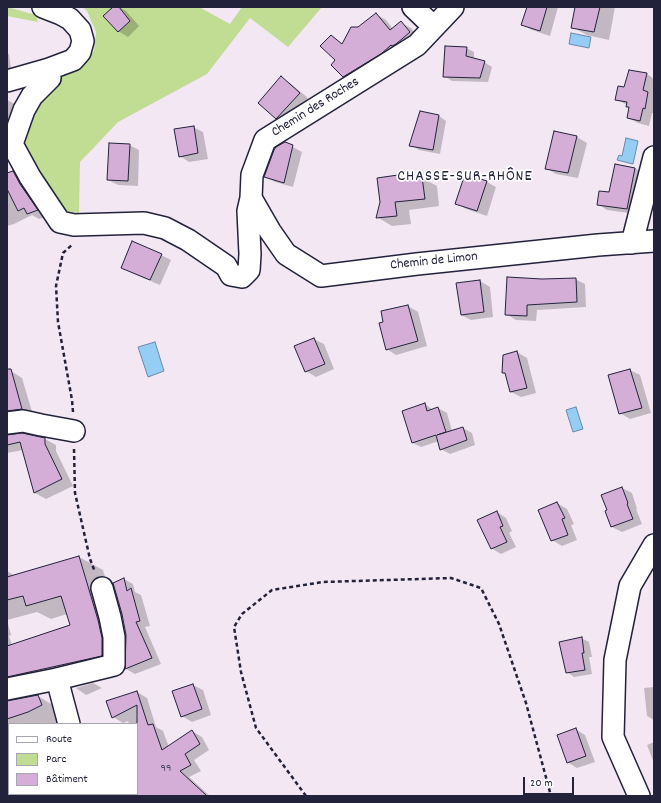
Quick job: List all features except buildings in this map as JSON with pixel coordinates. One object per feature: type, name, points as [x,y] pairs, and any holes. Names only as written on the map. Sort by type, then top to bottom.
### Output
[{"type":"street","points":[[7,81],[49,69],[73,60],[80,52],[83,41],[80,30],[70,19],[43,7]]},
{"type":"street","points":[[413,7],[434,27]]},
{"type":"street","name":"Chemin des Roches","points":[[49,69],[50,78],[32,96],[24,110],[12,144],[30,177],[60,222],[74,225],[144,223],[165,228],[188,240],[226,266],[231,275],[242,277],[250,270],[248,211],[251,198],[252,174],[265,140],[417,45],[453,7]]},
{"type":"street","points":[[632,243],[654,157]]},
{"type":"street","name":"Chemin de Limon","points":[[251,198],[270,231],[286,254],[321,276],[417,264],[654,241]]},
{"type":"street","points":[[7,423],[23,420],[41,426],[74,431]]},
{"type":"street","points":[[640,796],[613,737],[614,660],[630,586],[654,544]]},
{"type":"street","points":[[7,689],[114,665],[114,638],[102,588]]},
{"type":"street","points":[[57,679],[70,723]]},
{"type":"path","points":[[89,224],[84,235],[63,253],[56,286],[58,322],[72,400],[75,493],[90,560],[102,588]]},
{"type":"path","points":[[306,796],[256,728],[241,672],[234,627],[242,614],[272,590],[323,582],[451,578],[482,588],[499,624],[526,703],[552,796]]},
{"type":"green space","points":[[7,7],[36,15],[38,22],[7,16]]},
{"type":"green space","points":[[83,7],[199,7],[230,24],[242,7],[322,7],[288,47],[250,18],[207,74],[118,122],[80,162],[79,213],[65,211],[17,141],[30,109],[57,76],[82,63],[94,51],[96,32],[87,11]]},
{"type":"water","points":[[571,33],[591,37],[589,48],[569,44]]},
{"type":"water","points":[[626,138],[638,141],[633,164],[617,160],[619,155],[622,156]]},
{"type":"water","points":[[155,342],[164,371],[148,377],[138,347]]},
{"type":"water","points":[[576,407],[583,429],[573,432],[566,410]]},
{"type":"district","name":"CHASSE-SUR-RHÔNE","points":[[465,178]]}]
